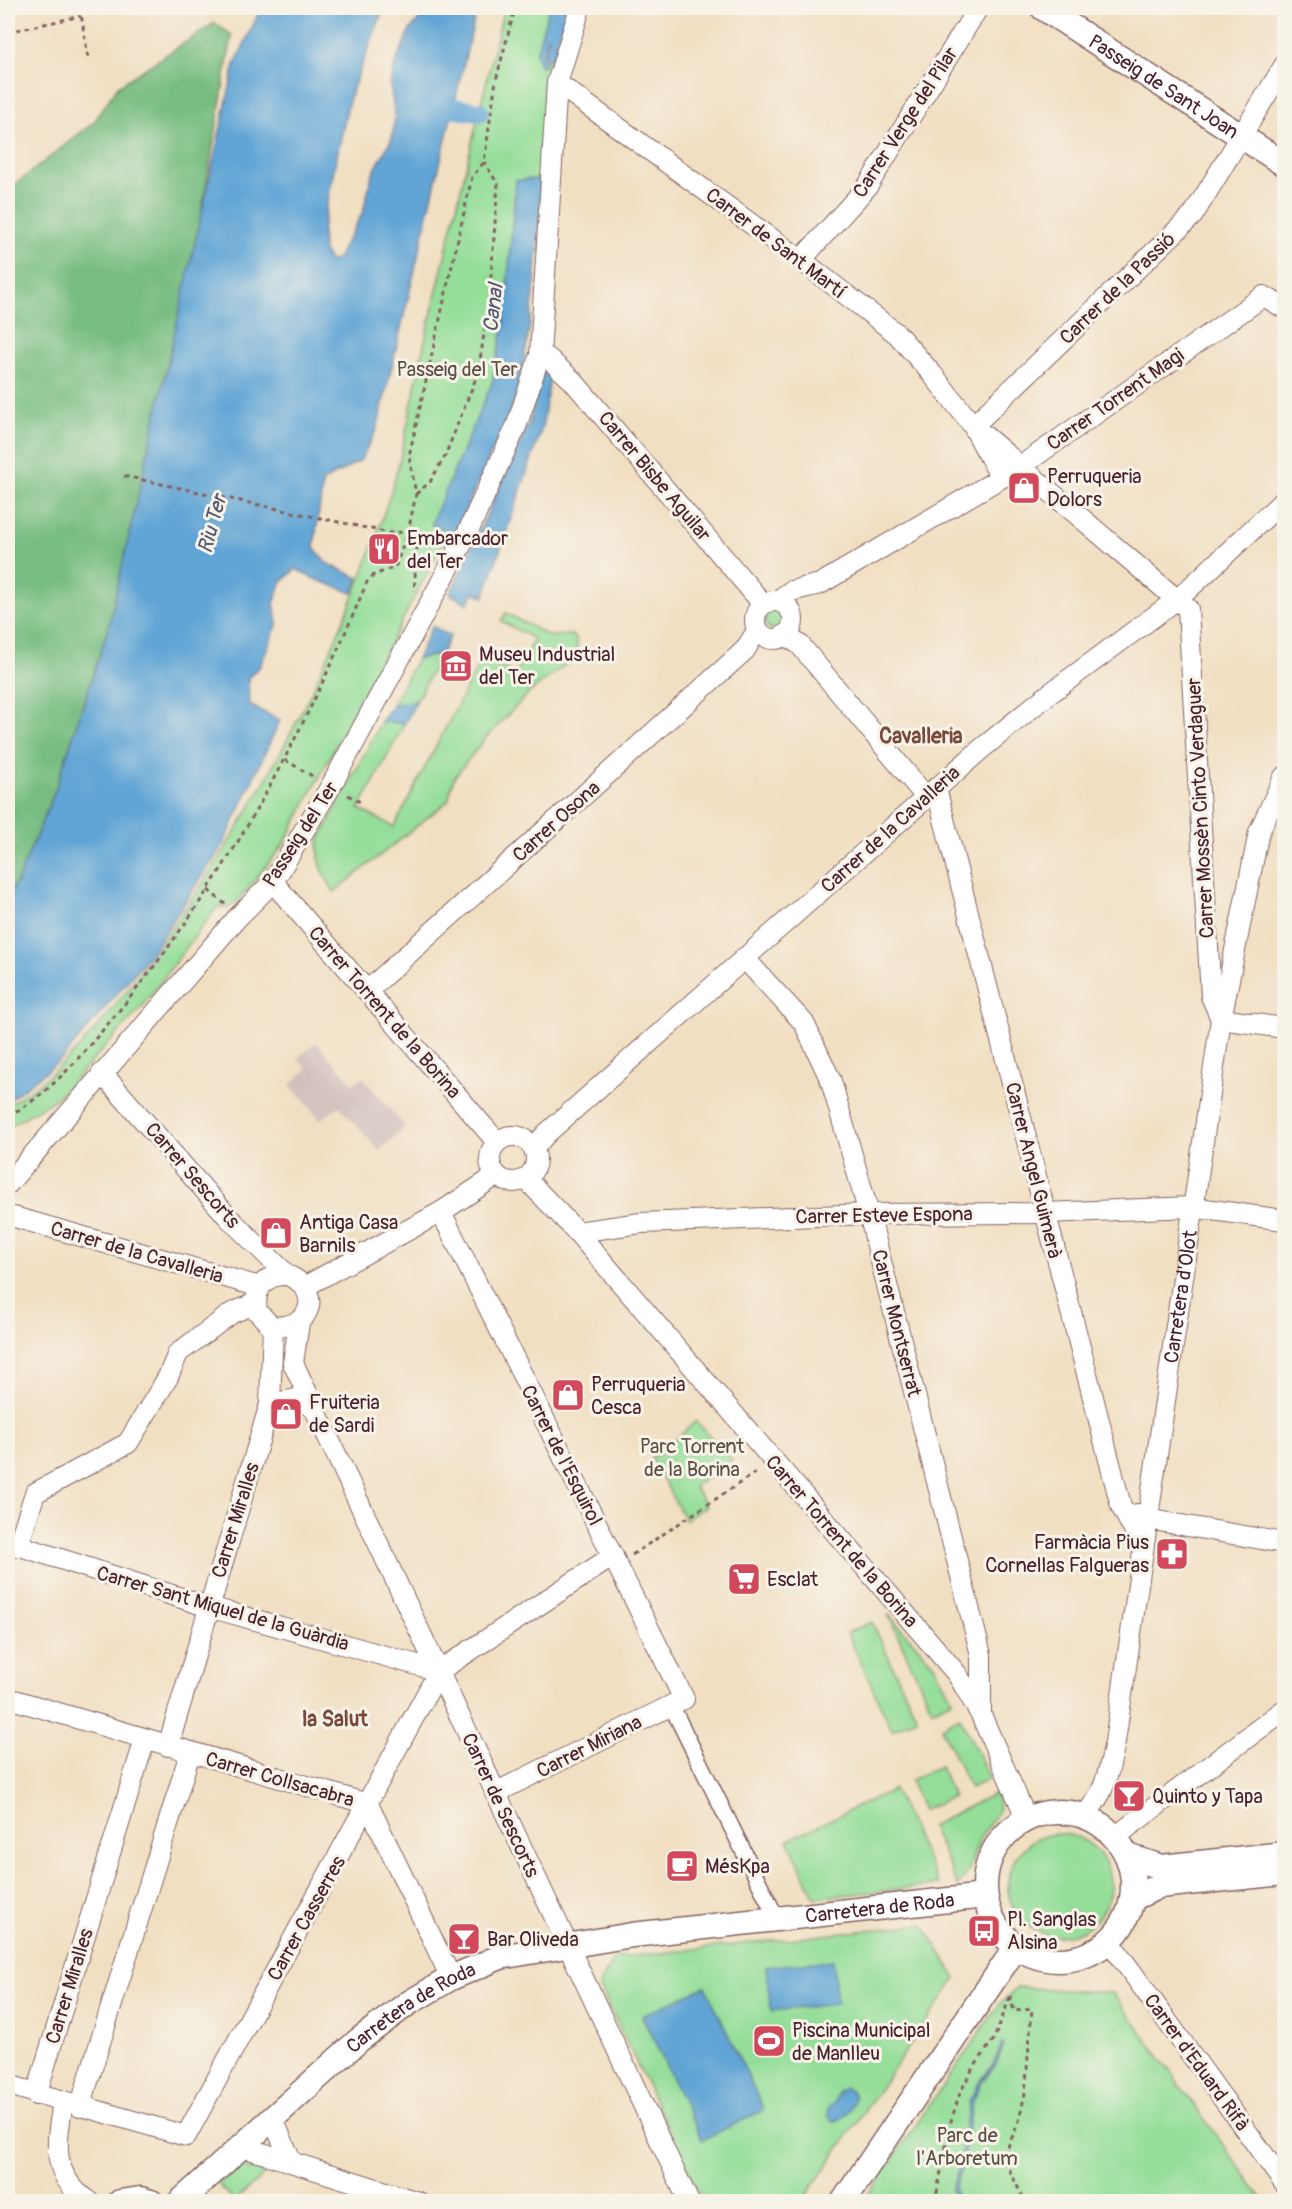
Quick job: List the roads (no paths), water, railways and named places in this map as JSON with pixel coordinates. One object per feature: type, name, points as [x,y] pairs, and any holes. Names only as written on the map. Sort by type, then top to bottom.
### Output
[{"type":"street","name":"Passeig del Ter","points":[[8,1184],[237,918],[273,882],[331,786],[465,538],[516,427],[540,355],[557,83],[580,8]]},
{"type":"street","name":"Carrer Verge del Pilar","points":[[801,260],[867,187],[978,8]]},
{"type":"street","name":"Passeig de Sant Joan","points":[[1043,8],[1284,164]]},
{"type":"street","name":"Carrer de la Passió","points":[[973,426],[1193,215],[1284,66]]},
{"type":"street","name":"Carrer de Sant Martí","points":[[557,83],[801,260],[897,334],[973,426],[1001,478]]},
{"type":"street","name":"Carrer Torrent Magi","points":[[777,630],[820,584],[1021,466],[1264,296],[1284,308]]},
{"type":"street","name":"Carrer Bisbe Aguilar","points":[[540,355],[548,358],[573,381],[770,603],[788,607],[777,630]]},
{"type":"street","name":"Carrer de Sant Martí","points":[[973,426],[1179,598]]},
{"type":"street","name":"Carrer de la Cavalleria","points":[[534,1148],[546,1134],[931,793],[1045,697],[1179,598],[1284,500]]},
{"type":"street","name":"Carrer Torrent Magi","points":[[770,603],[791,591],[820,584]]},
{"type":"street","name":"Carrer Mossèn Cinto Verdaguer","points":[[1179,598],[1188,609],[1211,996],[1221,1019]]},
{"type":"street","points":[[770,603],[756,615],[800,645],[931,793]]},
{"type":"street","name":"Carrer Osona","points":[[367,991],[745,650],[777,630]]},
{"type":"street","name":"Carretera d'Olot","points":[[1084,1815],[1096,1804],[1111,1764],[1191,1207],[1221,1019],[1260,832],[1284,777]]},
{"type":"street","name":"Carrer Angel Guimerà","points":[[931,793],[1046,1213],[1121,1506],[1143,1547]]},
{"type":"street","name":"Carrer Torrent de la Borina","points":[[273,882],[497,1142]]},
{"type":"street","name":"Carrer Montserrat","points":[[744,958],[804,1023],[815,1042],[831,1081],[869,1214],[981,1655],[981,1715]]},
{"type":"street","points":[[1221,1019],[1284,1028]]},
{"type":"street","name":"Carrer Sescorts","points":[[102,1073],[228,1217],[287,1275]]},
{"type":"street","points":[[510,1136],[524,1138],[534,1148],[537,1162],[526,1179],[508,1182],[497,1175],[490,1163],[490,1155],[497,1142],[510,1136]]},
{"type":"street","points":[[304,1287],[441,1212],[497,1175]]},
{"type":"street","name":"Carrer Torrent de la Borina","points":[[526,1179],[577,1232],[957,1674],[981,1715],[1022,1806],[1025,1820]]},
{"type":"street","name":"Carrer Esteve Espona","points":[[577,1232],[641,1223],[869,1214],[1046,1213],[1191,1207],[1284,1220]]},
{"type":"street","name":"Carrer de l'Esquirol","points":[[441,1212],[613,1556],[677,1702]]},
{"type":"street","name":"Carrer de la Cavalleria","points":[[10,1215],[258,1295]]},
{"type":"street","points":[[13,1544],[35,1493],[128,1443],[168,1377],[178,1353],[258,1295],[272,1277],[287,1275],[304,1287],[309,1295],[308,1307],[299,1323],[291,1327],[273,1326],[261,1318],[258,1295]]},
{"type":"street","name":"Carrer de Sescorts","points":[[299,1323],[293,1363],[567,1944],[574,1965],[689,2202]]},
{"type":"street","name":"Carrer Miralles","points":[[168,1746],[270,1404],[273,1326]]},
{"type":"street","points":[[270,1404],[296,1399],[314,1408]]},
{"type":"street","points":[[1121,1506],[1147,1519],[1284,1543]]},
{"type":"street","name":"Carrer Sant Miquel de la Guàrdia","points":[[13,1544],[209,1607],[439,1671]]},
{"type":"street","name":"Carrer Casserres","points":[[71,2104],[186,2136],[439,1671],[613,1556]]},
{"type":"street","name":"Carrer Collsacabra","points":[[8,1698],[368,1804],[451,1978]]},
{"type":"street","points":[[677,1702],[777,1919]]},
{"type":"street","name":"Carrer Miriana","points":[[495,1793],[677,1702]]},
{"type":"street","points":[[1122,1846],[1284,1710]]},
{"type":"street","name":"Carrer Miralles","points":[[36,2095],[145,1739]]},
{"type":"street","points":[[89,2202],[74,2192],[63,2174],[56,2146],[190,1753]]},
{"type":"street","points":[[1122,1846],[1134,1879],[1132,1899],[1126,1918],[1110,1942],[1088,1955],[1058,1961],[1036,1957],[1016,1947],[1003,1936],[993,1921],[985,1896],[985,1880],[991,1856],[1005,1835],[1025,1820],[1044,1813],[1064,1811],[1084,1815],[1101,1824],[1122,1846],[1161,1867],[1284,1854]]},
{"type":"street","points":[[1132,1899],[1160,1886],[1284,1873]]},
{"type":"street","name":"Carretera de Roda","points":[[180,2202],[359,2040],[407,2004],[451,1978],[500,1957],[567,1944],[985,1896]]},
{"type":"street","name":"Carrer d'Eduard Rifà","points":[[1110,1942],[1284,2183]]},
{"type":"street","points":[[843,2202],[1016,1947]]},
{"type":"street","points":[[8,2085],[71,2104]]},
{"type":"street","points":[[273,2119],[291,2161]]},
{"type":"street","points":[[243,2147],[418,2202]]},
{"type":"street","points":[[120,2202],[140,2199],[151,2202]]},
{"type":"water","name":"Riu Ter","points":[[261,8],[384,8],[350,96],[333,174],[322,231],[323,249],[329,261],[336,260],[363,212],[372,175],[392,138],[395,116],[390,85],[395,64],[410,30],[422,16],[434,8],[477,8],[377,429],[360,461],[323,481],[314,547],[326,563],[359,578],[353,593],[312,578],[296,569],[281,583],[274,604],[278,623],[260,666],[248,678],[249,705],[280,720],[223,845],[152,952],[62,1059],[8,1101],[8,895],[17,882],[55,791],[108,629],[235,64]]},
{"type":"water","points":[[549,8],[568,8],[554,54],[547,61],[545,55],[549,37],[547,36],[543,56],[545,63],[541,67],[536,54]]},
{"type":"water","points":[[542,179],[534,296],[519,383],[511,412],[454,534],[431,524],[492,383],[504,324],[516,180]]},
{"type":"water","points":[[543,369],[551,371],[542,428],[484,597],[474,592],[468,604],[450,594],[529,423]]},
{"type":"water","points":[[432,626],[450,636],[441,654],[417,659]]},
{"type":"water","points":[[417,700],[405,723],[381,722],[392,705]]},
{"type":"water","points":[[833,1960],[837,2004],[771,2011],[766,1967]]},
{"type":"water","name":"Piscina Municipal de Manlleu","points":[[705,1986],[764,2110],[702,2140],[642,2016]]},
{"type":"water","points":[[1002,2044],[1004,2045],[995,2066],[983,2080],[972,2103],[963,2165],[954,2189],[958,2201],[955,2201],[951,2189],[960,2165],[969,2102],[981,2079],[993,2065]]},
{"type":"water","name":"Piscina Municipal de Manlleu","points":[[846,2088],[854,2094],[853,2103],[842,2118],[833,2121],[828,2116],[828,2108],[835,2102],[839,2091]]},
{"type":"waterway","points":[[428,111],[452,108],[479,112]]},
{"type":"place","name":"Perruqueria Dolors","points":[[1024,488]]},
{"type":"place","name":"Embarcador del Ter","points":[[384,549]]},
{"type":"place","name":"Museu Industrial del Ter","points":[[456,666]]},
{"type":"place","name":"Antiga Casa Barnils","points":[[276,1233]]},
{"type":"place","name":"Perruqueria Cesca","points":[[568,1395]]},
{"type":"place","name":"Fruiteria de Sardi","points":[[286,1414]]},
{"type":"place","name":"Farmàcia Pius Cornellas Falgueras","points":[[1172,1554]]},
{"type":"place","name":"Esclat","points":[[744,1579]]},
{"type":"place","name":"Quinto y Tapa","points":[[1129,1796]]},
{"type":"place","name":"MésKpa","points":[[682,1866]]},
{"type":"place","name":"Pl. Sanglas Alsina","points":[[984,1931]]},
{"type":"place","name":"Bar Oliveda","points":[[464,1939]]},
{"type":"place","name":"Piscina Municipal de Manlleu","points":[[769,2041]]},
{"type":"district","name":"Cavalleria","points":[[921,736]]},
{"type":"district","name":"la Salut","points":[[335,1719]]},
{"type":"water label","name":"Canal","points":[[493,308]]},
{"type":"park label","name":"Parc Torrent de la Borina","points":[[692,1458]]},
{"type":"park label","name":"Parc de l'Arboretum","points":[[967,2146]]}]
